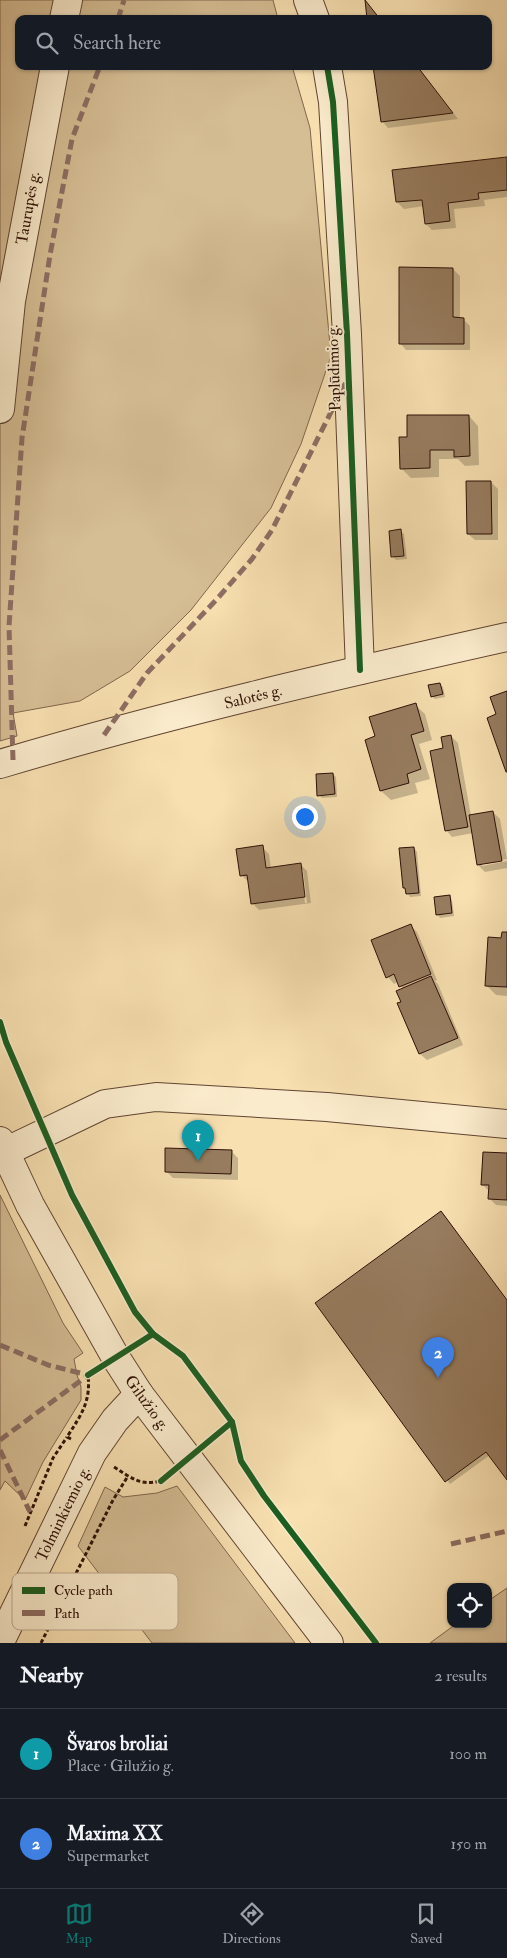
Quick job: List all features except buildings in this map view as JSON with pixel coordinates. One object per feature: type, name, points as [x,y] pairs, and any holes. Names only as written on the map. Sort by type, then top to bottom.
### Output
[{"type":"street","points":[[65,15],[68,0]]},
{"type":"street","points":[[308,0],[314,15]]},
{"type":"street","name":"Taurupės g.","points":[[0,409],[11,301],[54,70]]},
{"type":"street","name":"Paplūdimio g.","points":[[328,70],[333,102],[346,324],[360,670]]},
{"type":"street","name":"Salotės g.","points":[[0,764],[104,734],[360,670],[507,637]]},
{"type":"street","points":[[2,1146],[105,1104],[156,1097],[327,1106],[507,1124]]},
{"type":"street","name":"Gilužio g.","points":[[2,1146],[30,1205],[116,1358],[139,1394],[329,1643]]},
{"type":"street","name":"Tolminkiemio g.","points":[[34,1573],[92,1453],[115,1420],[139,1394]]},
{"type":"street","name":"Tolminkiemio g.","points":[[0,1642],[12,1617]]},
{"type":"path","points":[[24,1528],[53,1458],[67,1437]]},
{"type":"path","points":[[76,1573],[113,1500],[128,1476]]},
{"type":"path","points":[[41,1643],[48,1630]]},
{"type":"shaded area","points":[[0,0],[273,0],[277,15],[15,15],[15,70],[293,70],[310,128],[331,356],[301,444],[271,508],[191,610],[130,671],[80,701],[13,713],[17,736],[0,741]]},
{"type":"shaded area","points":[[0,1195],[63,1323],[83,1353],[74,1359],[81,1387],[81,1400],[43,1462],[25,1500],[5,1481],[0,1490]]},
{"type":"shaded area","points":[[177,1486],[295,1643],[152,1643],[142,1630],[178,1630],[178,1573],[99,1573],[78,1546],[105,1487],[123,1497],[157,1493]]},
{"type":"shaded area","points":[[507,1588],[507,1643],[430,1643],[451,1628],[492,1628],[492,1598]]},
{"type":"marked path","points":[[119,15],[124,0]]},
{"type":"marked path","points":[[13,760],[9,626],[22,438],[50,255],[72,139],[98,70]]},
{"type":"marked path","points":[[104,735],[147,673],[252,559],[272,530],[346,382]]},
{"type":"marked path","points":[[0,1345],[48,1365],[88,1375]]},
{"type":"marked path","points":[[0,1440],[91,1373]]},
{"type":"marked path","points":[[0,1450],[30,1512]]},
{"type":"marked path","points":[[451,1544],[507,1531]]},
{"type":"cycle path","points":[[328,70],[333,102],[347,334],[360,670]]},
{"type":"cycle path","points":[[0,1022],[6,1042],[72,1195],[135,1312],[153,1334],[183,1356],[232,1422],[241,1461],[264,1496],[376,1643]]},
{"type":"cycle path","points":[[88,1375],[153,1334]]},
{"type":"cycle path","points":[[161,1481],[232,1422]]},
{"type":"place","name":"Švaros broliai","points":[[198,1161]]},
{"type":"place","name":"Maxima XX","points":[[438,1378]]}]
